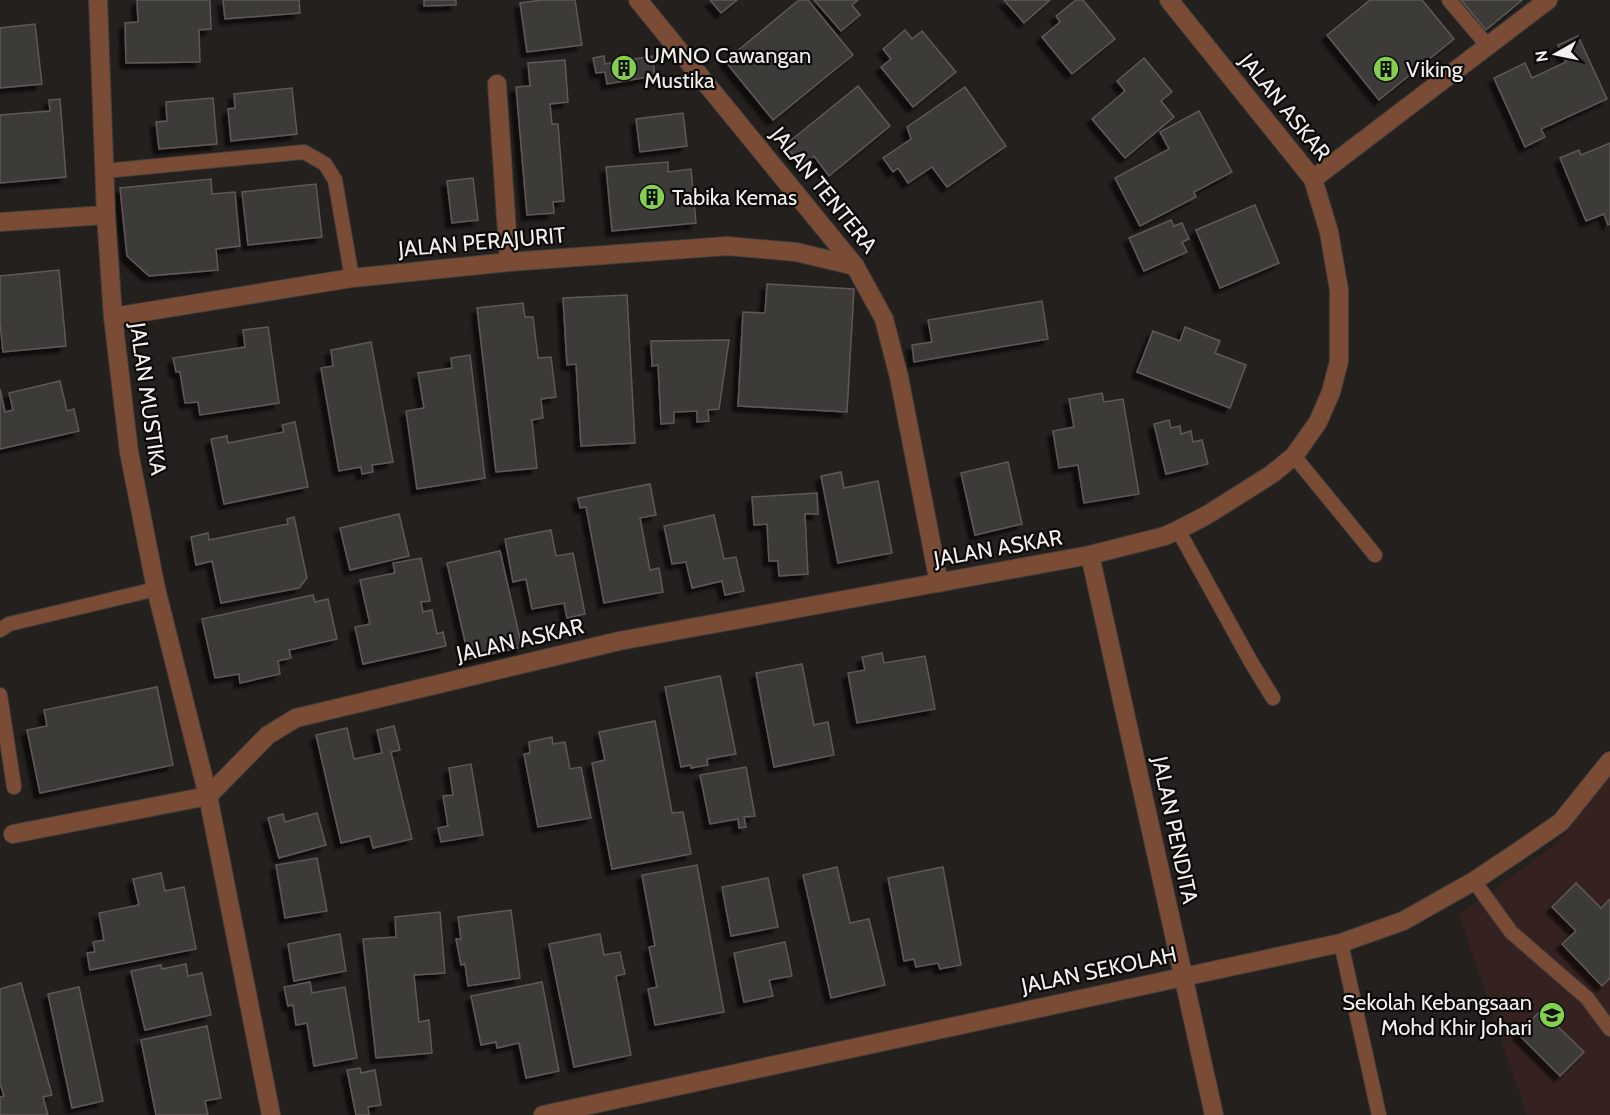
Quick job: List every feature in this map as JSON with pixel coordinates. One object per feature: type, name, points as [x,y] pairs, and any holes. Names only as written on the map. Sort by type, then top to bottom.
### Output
[{"type":"street","name":"JALAN MUSTIKA","points":[[98,0],[106,214],[113,316],[129,452],[156,589],[208,796]]},
{"type":"street","name":"JALAN TENTERA","points":[[638,0],[855,266],[884,319],[939,583]]},
{"type":"street","name":"JALAN ASKAR","points":[[208,796],[268,735],[296,718],[619,641],[1090,555],[1165,536],[1207,515],[1272,474],[1294,456],[1318,422],[1331,392],[1339,360],[1339,290],[1329,232],[1313,179],[1169,0]]},
{"type":"street","points":[[1313,179],[1548,0]]},
{"type":"street","points":[[497,84],[510,262]]},
{"type":"street","points":[[0,222],[106,214]]},
{"type":"street","name":"JALAN PERAJURIT","points":[[113,316],[352,278],[510,262],[727,246],[796,252],[855,266]]},
{"type":"street","name":"JALAN PENDITA","points":[[1090,555],[1214,1115]]},
{"type":"street","name":"JALAN SEKOLAH","points":[[543,1115],[1341,943],[1403,921],[1474,881],[1561,822],[1610,761]]},
{"type":"street","points":[[13,834],[208,796],[271,1115]]},
{"type":"lane","points":[[1449,0],[1488,46]]},
{"type":"lane","points":[[104,171],[304,152],[325,164],[335,180],[352,278]]},
{"type":"lane","points":[[1294,456],[1375,555]]},
{"type":"lane","points":[[1178,530],[1273,698]]},
{"type":"lane","points":[[0,630],[9,624],[156,589]]},
{"type":"lane","points":[[0,695],[14,787]]},
{"type":"lane","points":[[1474,881],[1511,932],[1587,998],[1610,1029]]},
{"type":"lane","points":[[1341,943],[1379,1115]]},
{"type":"shaded area","name":"Sekolah Kebangsaan Mohd Khir Johari","points":[[1610,776],[1610,1115],[1527,1115],[1459,915],[1556,844]]},
{"type":"building","points":[[137,0],[210,0],[211,29],[199,30],[200,62],[126,63],[125,23],[138,22]]},
{"type":"building","points":[[223,0],[299,0],[300,13],[225,19]]},
{"type":"building","points":[[424,0],[456,0],[456,5],[424,6]]},
{"type":"building","points":[[575,0],[582,45],[527,52],[520,3]]},
{"type":"building","points":[[710,0],[737,0],[721,13]]},
{"type":"building","points":[[799,0],[808,0],[853,55],[773,120],[725,61]]},
{"type":"building","points":[[814,0],[858,0],[852,5],[860,15],[841,31]]},
{"type":"building","points":[[1004,0],[1050,0],[1024,23]]},
{"type":"building","points":[[1076,0],[1083,0],[1115,39],[1072,74],[1042,37],[1060,22],[1056,16]]},
{"type":"building","name":"Viking","points":[[1370,0],[1422,0],[1454,39],[1379,100],[1327,35]]},
{"type":"building","points":[[1461,0],[1522,0],[1486,30]]},
{"type":"building","points":[[35,24],[42,84],[0,88],[0,28]]},
{"type":"building","points":[[905,30],[912,39],[922,31],[956,72],[913,107],[881,67],[891,59],[883,49]]},
{"type":"building","points":[[1578,36],[1607,99],[1541,129],[1545,137],[1525,147],[1494,78],[1525,63],[1532,78],[1566,62],[1558,45]]},
{"type":"building","name":"UMNO Cawangan Mustika","points":[[604,56],[605,64],[652,56],[655,76],[607,84],[605,72],[596,73],[593,58]]},
{"type":"building","points":[[1144,58],[1172,92],[1161,101],[1174,117],[1125,158],[1092,119],[1125,91],[1117,81]]},
{"type":"building","points":[[565,60],[568,102],[550,104],[552,124],[558,124],[564,201],[553,202],[554,213],[527,215],[516,87],[530,86],[528,63]]},
{"type":"building","points":[[858,86],[890,126],[829,176],[814,156],[802,166],[785,145]]},
{"type":"building","points":[[965,87],[1006,146],[947,187],[932,167],[908,183],[898,168],[893,172],[883,158],[911,139],[907,127]]},
{"type":"building","points":[[292,88],[297,134],[231,141],[228,109],[235,108],[234,94]]},
{"type":"building","points":[[213,98],[217,144],[159,149],[156,122],[167,121],[166,102]]},
{"type":"building","points":[[60,99],[66,177],[0,183],[0,115],[50,111],[49,100]]},
{"type":"building","points":[[1199,111],[1232,172],[1194,192],[1196,197],[1140,226],[1115,178],[1169,149],[1160,132]]},
{"type":"building","name":"Tabika Kemas","points":[[683,113],[687,146],[640,152],[636,119]]},
{"type":"building","points":[[1610,143],[1610,224],[1608,225],[1604,214],[1586,221],[1560,158],[1579,150],[1581,155]]},
{"type":"building","name":"Tabika Kemas","points":[[668,162],[668,172],[691,169],[696,223],[612,231],[606,167]]},
{"type":"building","points":[[473,178],[478,220],[452,223],[447,181]]},
{"type":"building","points":[[211,179],[212,194],[235,192],[240,246],[216,249],[218,270],[149,276],[127,256],[120,188]]},
{"type":"building","points":[[316,184],[322,237],[248,245],[242,192]]},
{"type":"building","points":[[1255,205],[1279,263],[1220,288],[1196,230]]},
{"type":"building","points":[[1171,220],[1174,226],[1182,223],[1189,239],[1182,242],[1187,252],[1144,271],[1129,238]]},
{"type":"building","points":[[59,270],[66,346],[3,352],[0,322],[0,276]]},
{"type":"building","points":[[767,284],[854,289],[847,412],[738,406],[743,312],[765,313]]},
{"type":"building","points":[[627,295],[635,443],[581,446],[576,364],[567,365],[563,298]]},
{"type":"building","points":[[1042,301],[1048,339],[914,362],[912,345],[932,342],[928,320]]},
{"type":"building","points":[[523,303],[525,317],[533,317],[538,358],[551,357],[556,397],[541,399],[543,418],[532,420],[537,468],[496,472],[477,308]]},
{"type":"building","points":[[268,327],[279,403],[200,415],[198,402],[185,403],[180,372],[176,372],[173,358],[245,347],[243,330]]},
{"type":"building","points":[[1185,327],[1220,341],[1215,353],[1246,365],[1230,408],[1137,372],[1153,331],[1180,341]]},
{"type":"building","points":[[729,340],[719,409],[708,410],[709,421],[697,422],[697,411],[674,412],[674,423],[661,424],[658,365],[652,366],[651,341]]},
{"type":"building","points":[[371,342],[393,462],[372,465],[373,472],[362,474],[361,467],[339,471],[321,368],[333,366],[331,350]]},
{"type":"building","points":[[470,355],[485,478],[417,489],[406,411],[424,408],[418,373],[452,368],[451,358]]},
{"type":"building","points":[[60,381],[67,411],[74,409],[79,431],[0,449],[0,389],[5,412],[13,410],[9,393]]},
{"type":"building","points":[[1102,393],[1104,402],[1123,399],[1139,494],[1084,503],[1078,465],[1059,468],[1053,431],[1074,427],[1069,399]]},
{"type":"building","points":[[1169,420],[1171,428],[1180,426],[1181,434],[1191,431],[1193,442],[1202,440],[1208,464],[1166,474],[1154,424]]},
{"type":"building","points":[[295,422],[308,487],[224,504],[211,439],[227,436],[228,443],[284,432],[282,425]]},
{"type":"building","points":[[1008,462],[1022,524],[975,535],[961,473]]},
{"type":"building","points":[[841,472],[844,488],[878,481],[892,553],[838,563],[821,476]]},
{"type":"building","points":[[650,484],[656,515],[640,518],[650,570],[659,568],[663,592],[604,603],[586,507],[580,508],[578,498]]},
{"type":"building","points":[[817,493],[818,514],[805,514],[808,574],[779,576],[778,561],[769,561],[767,524],[754,525],[752,497]]},
{"type":"building","points":[[399,514],[409,556],[350,570],[340,528]]},
{"type":"building","points":[[714,515],[724,559],[736,557],[744,591],[725,595],[722,581],[692,588],[686,562],[672,564],[664,526]]},
{"type":"building","points":[[294,517],[307,578],[299,588],[221,603],[212,561],[196,565],[191,537],[208,533],[209,540],[288,524],[287,519]]},
{"type":"building","points":[[551,530],[556,556],[573,553],[585,614],[567,618],[564,603],[532,609],[526,579],[513,582],[505,539]]},
{"type":"building","points":[[500,551],[522,647],[469,659],[447,563]]},
{"type":"building","points":[[421,558],[430,601],[421,602],[423,612],[432,610],[437,634],[443,632],[446,646],[363,664],[355,627],[370,624],[360,580],[395,573],[393,563]]},
{"type":"building","points":[[313,595],[315,602],[328,599],[337,639],[289,650],[291,658],[278,661],[280,674],[240,683],[239,674],[215,678],[202,619]]},
{"type":"building","points":[[882,653],[884,663],[925,656],[935,709],[857,723],[848,673],[865,670],[862,657]]},
{"type":"building","points":[[802,664],[814,725],[828,722],[834,755],[774,767],[756,673]]},
{"type":"building","points":[[720,676],[736,754],[707,759],[708,765],[681,767],[665,687]]},
{"type":"building","points":[[157,687],[173,765],[40,793],[27,730],[47,726],[44,710]]},
{"type":"building","points":[[655,721],[672,813],[683,812],[691,854],[612,869],[592,763],[605,760],[599,732]]},
{"type":"building","points":[[394,726],[400,750],[391,752],[412,839],[373,848],[370,836],[341,843],[316,735],[347,728],[354,759],[382,753],[377,730]]},
{"type":"building","points":[[552,737],[553,744],[565,742],[570,769],[581,767],[591,818],[538,827],[524,754],[530,753],[529,742]]},
{"type":"building","points":[[471,764],[483,835],[441,842],[438,828],[448,826],[443,796],[453,795],[449,768]]},
{"type":"building","points":[[746,767],[755,816],[744,817],[746,827],[739,828],[738,819],[710,824],[700,775]]},
{"type":"building","points":[[317,813],[326,845],[279,858],[268,818],[283,814],[285,822]]},
{"type":"building","points":[[317,858],[327,911],[285,918],[276,865]]},
{"type":"building","points":[[697,865],[724,1012],[655,1025],[648,989],[657,987],[649,947],[655,946],[642,875]]},
{"type":"building","points":[[837,867],[850,923],[869,919],[885,985],[831,998],[803,875]]},
{"type":"building","points":[[943,867],[961,965],[940,969],[938,963],[916,967],[914,959],[904,961],[888,878]]},
{"type":"building","points":[[161,873],[165,891],[184,887],[196,949],[90,970],[87,953],[95,952],[93,942],[104,940],[99,913],[139,905],[133,879]]},
{"type":"building","points":[[768,878],[778,927],[731,936],[722,887]]},
{"type":"building","points":[[1576,883],[1601,908],[1610,899],[1610,978],[1602,986],[1562,944],[1576,931],[1552,907]]},
{"type":"building","points":[[511,910],[520,978],[468,986],[465,964],[461,965],[456,939],[461,939],[458,917]]},
{"type":"building","points":[[440,912],[445,973],[414,975],[419,1022],[429,1020],[432,1053],[376,1058],[363,939],[396,937],[395,917]]},
{"type":"building","points":[[340,934],[346,971],[294,981],[288,944]]},
{"type":"building","points":[[600,934],[604,955],[620,952],[625,974],[616,976],[631,1055],[574,1067],[549,944]]},
{"type":"building","points":[[785,942],[792,976],[769,980],[773,996],[744,1002],[734,953]]},
{"type":"building","points":[[186,964],[188,976],[202,973],[211,1015],[145,1030],[131,971],[161,965],[162,969]]},
{"type":"building","points":[[310,982],[312,993],[345,987],[357,1058],[314,1066],[307,1023],[296,1025],[293,1005],[288,1006],[284,987]]},
{"type":"building","points":[[542,982],[559,1071],[526,1078],[519,1043],[497,1048],[496,1042],[481,1045],[471,996]]},
{"type":"building","points":[[21,983],[52,1095],[43,1097],[48,1115],[0,1115],[0,1097],[4,1096],[0,1083],[0,989]]},
{"type":"building","points":[[79,987],[103,1101],[72,1108],[48,994]]},
{"type":"building","points":[[1541,1010],[1584,1052],[1560,1076],[1518,1034]]},
{"type":"building","points":[[207,1026],[221,1098],[205,1101],[208,1115],[156,1115],[141,1040]]},
{"type":"building","points":[[360,1068],[361,1073],[375,1070],[381,1105],[368,1107],[369,1115],[356,1115],[347,1070]]},
{"type":"place","name":"UMNO Cawangan Mustika","points":[[624,68]]},
{"type":"place","name":"Viking","points":[[1386,69]]},
{"type":"place","name":"Tabika Kemas","points":[[652,197]]},
{"type":"place","name":"Sekolah Kebangsaan Mohd Khir Johari","points":[[1552,1015]]}]
